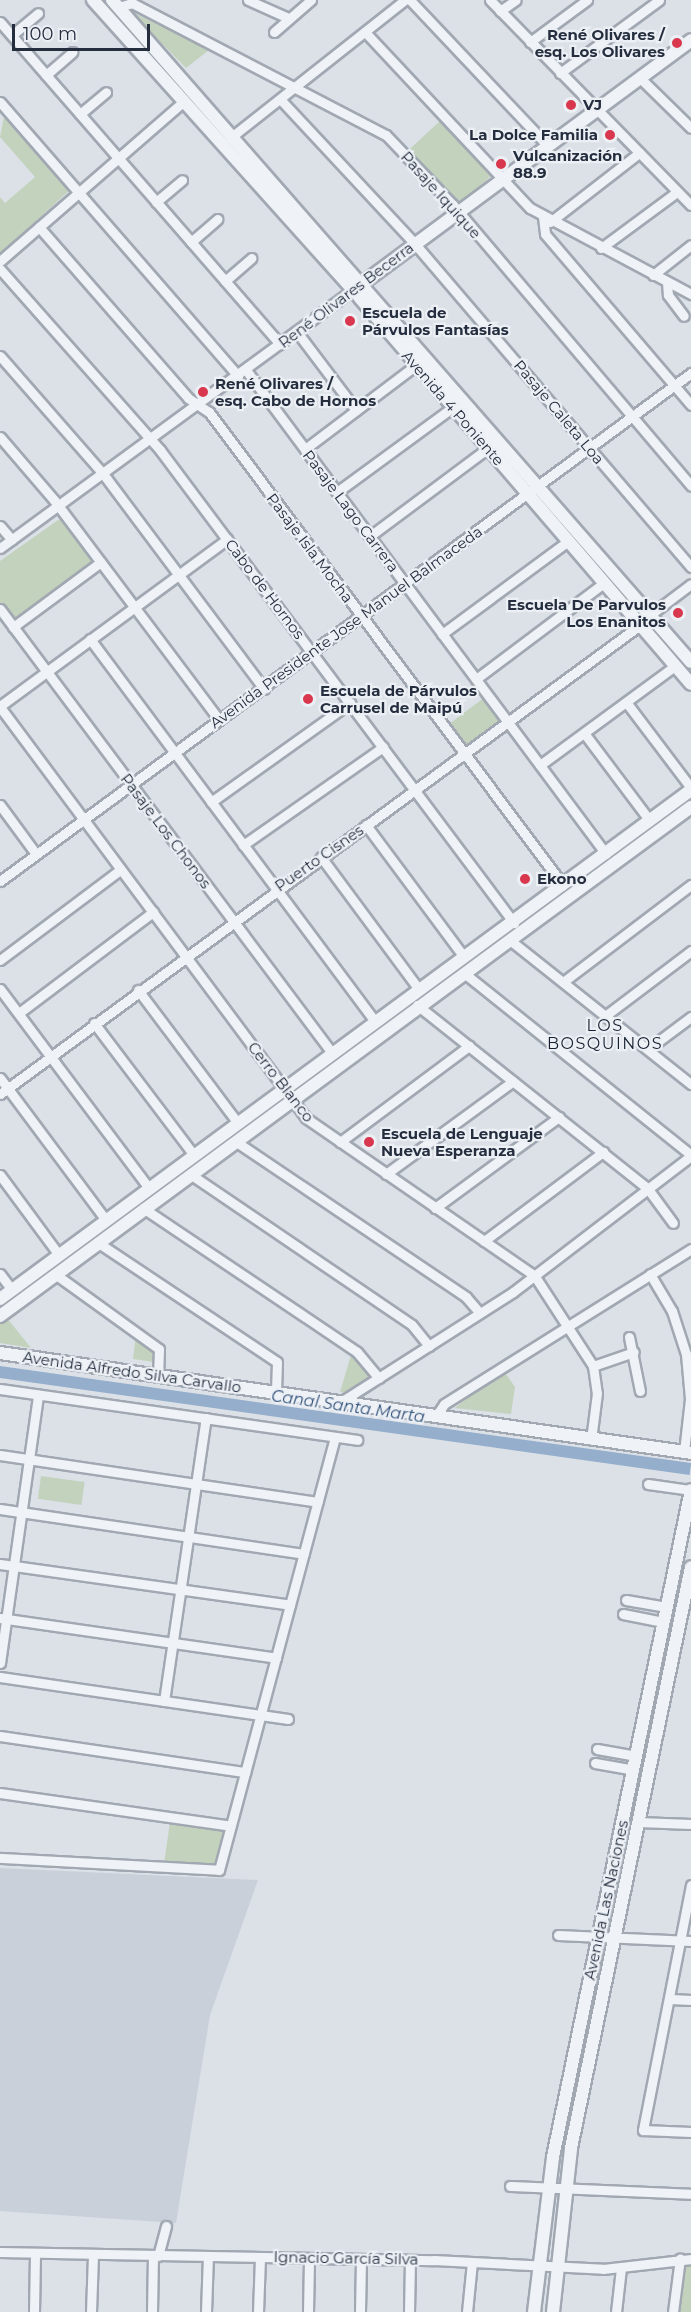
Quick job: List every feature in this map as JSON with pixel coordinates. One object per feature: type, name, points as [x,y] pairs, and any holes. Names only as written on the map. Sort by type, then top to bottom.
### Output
[{"type":"street","name":"Avenida 4 Poniente","points":[[93,0],[182,103],[353,290],[691,684]]},
{"type":"street","points":[[248,0],[286,17]]},
{"type":"street","points":[[274,32],[286,17],[311,0]]},
{"type":"street","points":[[230,138],[405,0]]},
{"type":"street","points":[[410,0],[548,146]]},
{"type":"street","points":[[490,0],[691,206]]},
{"type":"street","points":[[500,11],[516,0]]},
{"type":"street","points":[[530,42],[587,0]]},
{"type":"street","points":[[560,73],[659,0]]},
{"type":"street","name":"Pasaje Iquique","points":[[115,4],[132,3],[383,132],[458,212],[691,486]]},
{"type":"street","name":"Avenida 4 Poniente","points":[[115,4],[230,138],[364,282],[650,615],[689,655]]},
{"type":"street","points":[[12,35],[38,13]]},
{"type":"street","points":[[0,22],[280,344]]},
{"type":"street","points":[[366,33],[502,179],[546,219],[691,294]]},
{"type":"street","name":"René Olivares Becerra","points":[[0,548],[104,475],[595,110],[689,44]]},
{"type":"street","points":[[46,75],[72,52]]},
{"type":"street","points":[[640,78],[691,128]]},
{"type":"street","points":[[80,114],[106,92]]},
{"type":"street","name":"Pasaje Caleta Loa","points":[[280,99],[415,244],[691,567]]},
{"type":"street","name":"Pasaje Lago Carrera","points":[[0,102],[242,373],[305,449],[606,854]]},
{"type":"street","points":[[0,261],[182,103]]},
{"type":"street","points":[[546,219],[639,153]]},
{"type":"street","points":[[156,202],[182,180]]},
{"type":"street","points":[[601,248],[677,192]]},
{"type":"street","points":[[191,242],[217,219]]},
{"type":"street","points":[[546,219],[545,234],[691,405]]},
{"type":"street","name":"Pasaje Isla Mocha","points":[[39,227],[198,405],[363,618],[563,885]]},
{"type":"street","points":[[652,275],[691,245]]},
{"type":"street","points":[[225,281],[251,258]]},
{"type":"street","name":"Cabo de Hornos","points":[[0,269],[151,440],[514,923]]},
{"type":"street","points":[[667,282],[668,295],[684,316]]},
{"type":"street","points":[[297,332],[356,410]]},
{"type":"street","points":[[0,356],[104,475],[264,689]]},
{"type":"street","points":[[305,449],[416,365]]},
{"type":"street","name":"Avenida Presidente Jose Manuel Balmaceda","points":[[0,881],[174,751],[363,618],[691,373]]},
{"type":"street","points":[[337,492],[453,407]]},
{"type":"street","points":[[0,437],[60,507],[219,720]]},
{"type":"street","points":[[370,536],[488,448]]},
{"type":"street","points":[[0,526],[12,540]]},
{"type":"street","points":[[0,707],[227,539]]},
{"type":"street","points":[[442,634],[568,541]]},
{"type":"street","points":[[13,627],[101,562]]},
{"type":"street","points":[[476,679],[604,583]]},
{"type":"street","points":[[650,615],[691,584]]},
{"type":"street","name":"Pasaje Los Chonos","points":[[0,609],[332,1053]]},
{"type":"street","name":"Puerto Cisnes","points":[[4,1091],[276,888],[465,754],[640,625]]},
{"type":"street","points":[[90,639],[375,1021]]},
{"type":"street","points":[[540,765],[675,666]]},
{"type":"street","points":[[0,1299],[418,988],[514,923],[691,789],[627,702]]},
{"type":"street","points":[[211,802],[350,703]]},
{"type":"street","name":"Cerro Blanco","points":[[0,707],[308,1120],[534,1275],[569,1325],[593,1366],[597,1393],[591,1440]]},
{"type":"street","points":[[584,733],[650,821]]},
{"type":"street","points":[[243,845],[383,747]]},
{"type":"street","points":[[0,805],[36,854]]},
{"type":"street","points":[[0,1316],[417,1005],[511,941],[691,807]]},
{"type":"street","points":[[366,825],[464,957]]},
{"type":"street","points":[[321,857],[418,988]]},
{"type":"street","points":[[0,960],[121,869]]},
{"type":"street","points":[[563,982],[691,885]]},
{"type":"street","points":[[19,1013],[153,912]]},
{"type":"street","points":[[511,941],[691,1083]]},
{"type":"street","points":[[605,1016],[691,951]]},
{"type":"street","points":[[339,1403],[480,1313],[691,1156],[464,973]]},
{"type":"street","points":[[0,988],[150,1188]]},
{"type":"street","points":[[138,990],[238,1123]]},
{"type":"street","points":[[417,1005],[648,1189],[673,1223]]},
{"type":"street","points":[[648,1049],[691,1017]]},
{"type":"street","points":[[94,1023],[194,1155]]},
{"type":"street","points":[[339,1142],[469,1046]]},
{"type":"street","points":[[0,1078],[4,1091],[106,1220]]},
{"type":"street","points":[[386,1174],[513,1082]]},
{"type":"street","points":[[435,1208],[559,1117]]},
{"type":"street","points":[[235,1141],[466,1297],[480,1313]]},
{"type":"street","points":[[484,1241],[603,1152]]},
{"type":"street","points":[[190,1174],[412,1325],[429,1346]]},
{"type":"street","points":[[0,1175],[59,1255]]},
{"type":"street","points":[[143,1208],[357,1352],[380,1378]]},
{"type":"street","points":[[97,1242],[277,1362],[276,1394]]},
{"type":"street","points":[[436,1416],[444,1404],[691,1249]]},
{"type":"street","points":[[56,1274],[157,1348],[158,1376]]},
{"type":"street","points":[[650,1274],[672,1311],[686,1354],[690,1400],[687,1453]]},
{"type":"street","points":[[0,1275],[12,1290]]},
{"type":"street","points":[[629,1336],[640,1391]]},
{"type":"street","points":[[593,1366],[634,1352]]},
{"type":"street","name":"Avenida Alfredo Silva Carvallo","points":[[0,1353],[687,1453]]},
{"type":"street","points":[[0,1389],[357,1440]]},
{"type":"street","points":[[0,1663],[3,1619],[14,1566],[38,1395]]},
{"type":"street","points":[[164,1701],[206,1419]]},
{"type":"street","points":[[0,1858],[219,1870],[335,1437]]},
{"type":"street","points":[[0,1455],[318,1502]]},
{"type":"street","points":[[648,1484],[691,1490]]},
{"type":"street","name":"Avenida Las Naciones","points":[[534,2312],[548,2187],[691,1490]]},
{"type":"street","points":[[0,1509],[304,1554]]},
{"type":"street","points":[[0,1564],[290,1605]]},
{"type":"street","name":"Avenida Las Naciones","points":[[553,2312],[565,2188],[691,1567]]},
{"type":"street","points":[[626,1600],[666,1607]]},
{"type":"street","points":[[623,1614],[663,1622]]},
{"type":"street","points":[[3,1619],[276,1658]]},
{"type":"street","points":[[0,1677],[288,1719]]},
{"type":"street","points":[[0,1736],[245,1772]]},
{"type":"street","points":[[597,1749],[636,1756]]},
{"type":"street","points":[[595,1763],[633,1770]]},
{"type":"street","points":[[0,1792],[231,1826]]},
{"type":"street","points":[[638,1822],[691,1824]]},
{"type":"street","points":[[691,1885],[686,1941],[670,1999],[643,2130],[691,2132]]},
{"type":"street","points":[[558,1935],[686,1941]]},
{"type":"street","points":[[670,1999],[691,2000]]},
{"type":"street","points":[[510,2186],[691,2194]]},
{"type":"street","points":[[152,2312],[156,2256],[166,2226]]},
{"type":"street","name":"Ignacio García Silva","points":[[0,2252],[410,2260],[472,2262],[539,2268],[621,2268],[680,2258],[691,2259]]},
{"type":"street","points":[[34,2312],[35,2253]]},
{"type":"street","points":[[91,2312],[93,2254]]},
{"type":"street","points":[[206,2312],[208,2256]]},
{"type":"street","points":[[258,2312],[260,2257]]},
{"type":"street","points":[[308,2312],[309,2258]]},
{"type":"street","points":[[674,2312],[680,2258]]},
{"type":"street","points":[[360,2312],[361,2259]]},
{"type":"street","points":[[409,2312],[410,2260]]},
{"type":"street","points":[[467,2312],[472,2262]]},
{"type":"street","points":[[616,2312],[621,2268]]},
{"type":"shaded area","points":[[0,1868],[258,1880],[210,2015],[176,2223],[0,2211]]},
{"type":"green space","points":[[130,11],[209,50],[186,68]]},
{"type":"green space","points":[[5,112],[71,189],[0,254],[0,197],[5,203],[35,177],[0,137]]},
{"type":"green space","points":[[440,121],[491,176],[458,207],[406,152]]},
{"type":"green space","points":[[61,518],[94,564],[12,621],[0,604],[0,561]]},
{"type":"green space","points":[[485,697],[504,722],[467,749],[448,725]]},
{"type":"green space","points":[[7,1318],[31,1348],[0,1343],[0,1324]]},
{"type":"green space","points":[[137,1326],[164,1345],[162,1363],[133,1359]]},
{"type":"green space","points":[[351,1355],[371,1377],[348,1393],[340,1392]]},
{"type":"green space","points":[[503,1370],[515,1387],[511,1414],[455,1408]]},
{"type":"green space","points":[[41,1476],[85,1482],[81,1505],[38,1499]]},
{"type":"green space","points":[[170,1822],[225,1829],[216,1867],[164,1864]]},
{"type":"green space","points":[[683,2263],[691,2264],[691,2312],[678,2312]]},
{"type":"water","points":[[0,1366],[691,1463],[690,1475],[0,1378]]},
{"type":"place","name":"René Olivares / esq. Los Olivares","points":[[677,43]]},
{"type":"place","name":"VJ","points":[[571,105]]},
{"type":"place","name":"La Dolce Familia","points":[[610,135]]},
{"type":"place","name":"Vulcanización 88.9","points":[[501,164]]},
{"type":"place","name":"Escuela de Párvulos Fantasías","points":[[350,321]]},
{"type":"place","name":"René Olivares / esq. Cabo de Hornos","points":[[203,392]]},
{"type":"place","name":"Escuela De Parvulos Los Enanitos","points":[[678,613]]},
{"type":"place","name":"Escuela de Párvulos Carrusel de Maipú","points":[[308,699]]},
{"type":"place","name":"Ekono","points":[[525,879]]},
{"type":"place","name":"Escuela de Lenguaje Nueva Esperanza","points":[[369,1142]]},
{"type":"district","name":"LOS BOSQUINOS","points":[[605,1035]]},
{"type":"water label","name":"Canal Santa Marta","points":[[348,1407]]}]
